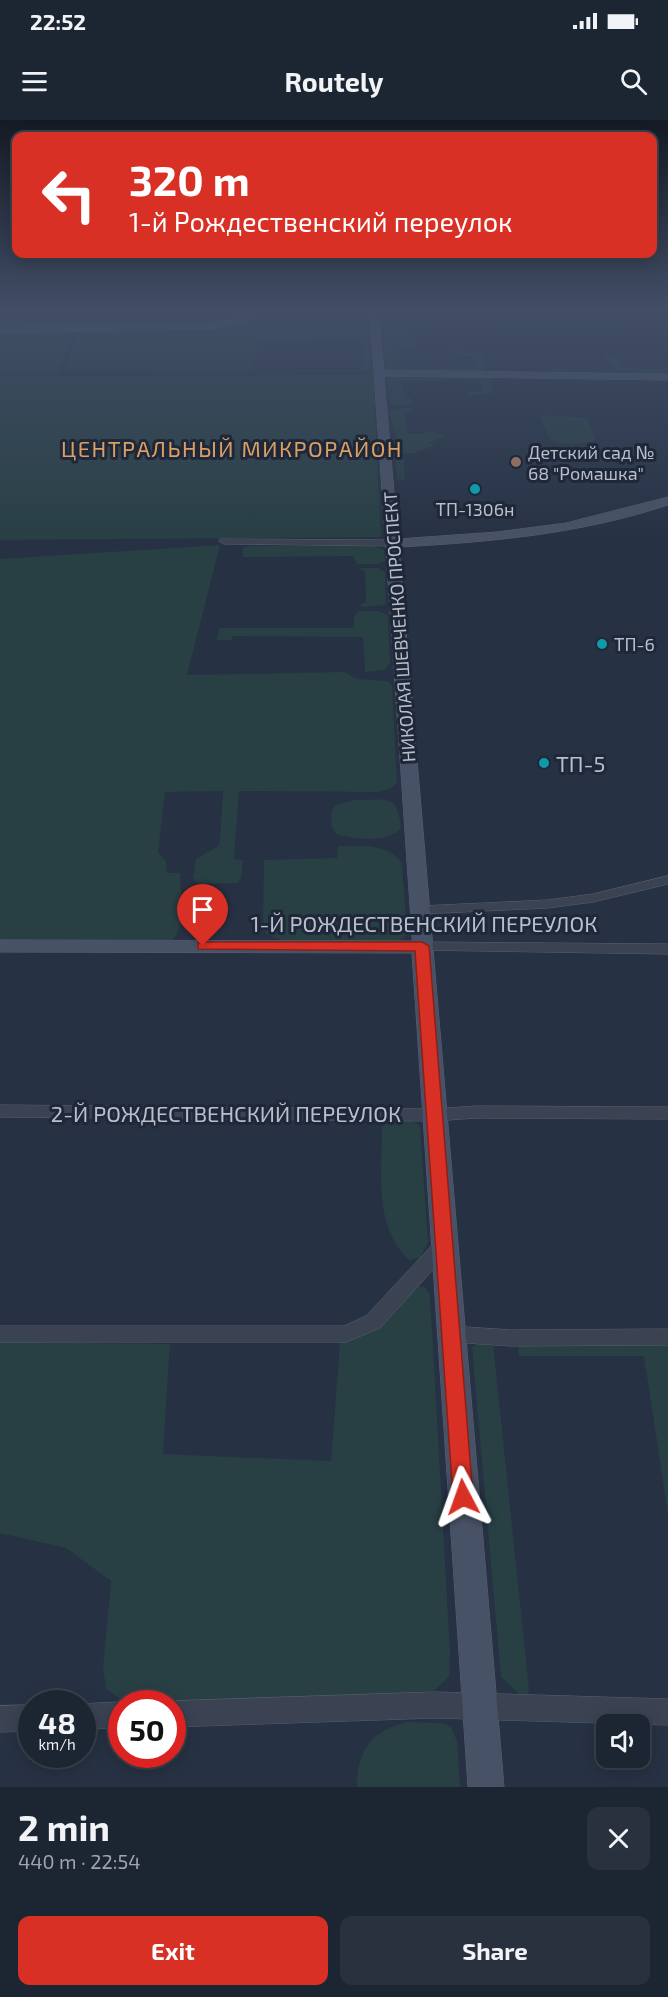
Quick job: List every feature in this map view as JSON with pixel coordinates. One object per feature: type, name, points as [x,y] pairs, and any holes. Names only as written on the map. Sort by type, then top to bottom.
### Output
[{"type":"main road","name":"НИКОЛАЯ ШЕВЧЕНКО ПРОСПЕКТ","points":[[381,386],[443,1246],[486,1787]]},
{"type":"main road","points":[[392,543],[510,536],[555,530],[624,515],[668,501]]},
{"type":"main road","name":"1-Й РОЖДЕСТВЕНСКИЙ ПЕРЕУЛОК","points":[[0,946],[422,946]]},
{"type":"street","points":[[224,541],[392,543]]},
{"type":"street","points":[[420,910],[548,904],[593,898],[668,880]]},
{"type":"street","name":"1-Й РОЖДЕСТВЕНСКИЙ ПЕРЕУЛОК","points":[[422,946],[668,948]]},
{"type":"street","name":"2-Й РОЖДЕСТВЕНСКИЙ ПЕРЕУЛОК","points":[[0,1112],[434,1115],[476,1112],[668,1113]]},
{"type":"street","points":[[0,1334],[346,1334],[373,1322],[443,1246]]},
{"type":"street","points":[[451,1334],[511,1338],[668,1336]]},
{"type":"street","points":[[186,1714],[435,1705],[668,1712]]},
{"type":"street","points":[[0,1719],[18,1718]]},
{"type":"green space","points":[[0,386],[374,386],[381,537],[0,540]]},
{"type":"green space","points":[[388,386],[403,386],[404,398],[411,398],[411,405],[391,405]]},
{"type":"green space","points":[[482,386],[492,386],[494,393],[469,395],[467,392],[483,391]]},
{"type":"green space","points":[[412,407],[412,413],[405,413],[408,434],[425,434],[425,430],[447,436],[429,443],[435,445],[414,453],[403,453],[405,480],[397,479],[395,452],[397,447],[402,446],[401,442],[397,441],[389,410]]},
{"type":"green space","points":[[541,416],[586,418],[596,439],[586,443],[572,444],[553,440],[548,435],[541,419]]},
{"type":"green space","points":[[220,545],[187,675],[344,672],[357,679],[388,681],[392,686],[397,783],[390,789],[377,792],[239,791],[234,859],[243,860],[241,878],[238,883],[197,884],[193,878],[196,859],[218,846],[223,791],[165,792],[158,852],[166,861],[167,873],[180,873],[181,889],[180,926],[173,940],[0,941],[0,559]]},
{"type":"green space","points":[[251,546],[374,546],[384,550],[385,561],[378,564],[357,564],[353,556],[243,557],[243,548]]},
{"type":"green space","points":[[378,568],[385,572],[386,605],[365,607],[359,605],[366,602],[365,571],[358,570]]},
{"type":"green space","points":[[359,611],[379,611],[388,615],[390,663],[385,670],[365,672],[363,637],[233,636],[232,640],[217,640],[219,628],[354,628],[354,616]]},
{"type":"green space","points":[[354,800],[388,800],[397,808],[401,828],[388,836],[370,839],[336,834],[331,826],[332,810],[336,805]]},
{"type":"green space","points":[[338,846],[381,848],[396,856],[402,863],[407,935],[399,941],[286,942],[266,934],[263,918],[264,860],[337,858]]},
{"type":"green space","points":[[392,1119],[410,1119],[420,1126],[428,1242],[420,1258],[409,1260],[390,1231],[382,1198],[382,1127]]},
{"type":"green space","points":[[418,1286],[425,1287],[430,1295],[450,1652],[449,1677],[435,1690],[412,1698],[186,1702],[186,1690],[106,1689],[103,1667],[111,1581],[66,1548],[0,1533],[0,1342],[170,1344],[163,1454],[331,1461],[340,1342],[367,1332],[376,1326]]},
{"type":"green space","points":[[478,1342],[493,1343],[529,1690],[527,1694],[519,1694],[501,1677],[472,1348]]},
{"type":"green space","points":[[532,1342],[668,1345],[668,1514],[644,1356],[519,1356],[518,1347]]},
{"type":"green space","points":[[407,1722],[441,1723],[451,1727],[457,1741],[460,1787],[357,1787],[360,1762],[368,1744],[384,1731]]},
{"type":"place","name":"Детский сад № 68 \"Ромашка\"","points":[[516,462]]},
{"type":"place","name":"ТП-1306н","points":[[475,489]]},
{"type":"place","name":"ТП-6","points":[[602,644]]},
{"type":"place","name":"ТП-5","points":[[544,763]]},
{"type":"district","name":"ЦЕНТРАЛЬНЫЙ МИКРОРАЙОН","points":[[232,448]]},
{"type":"route","points":[[203,946],[422,946],[463,1497]]}]
